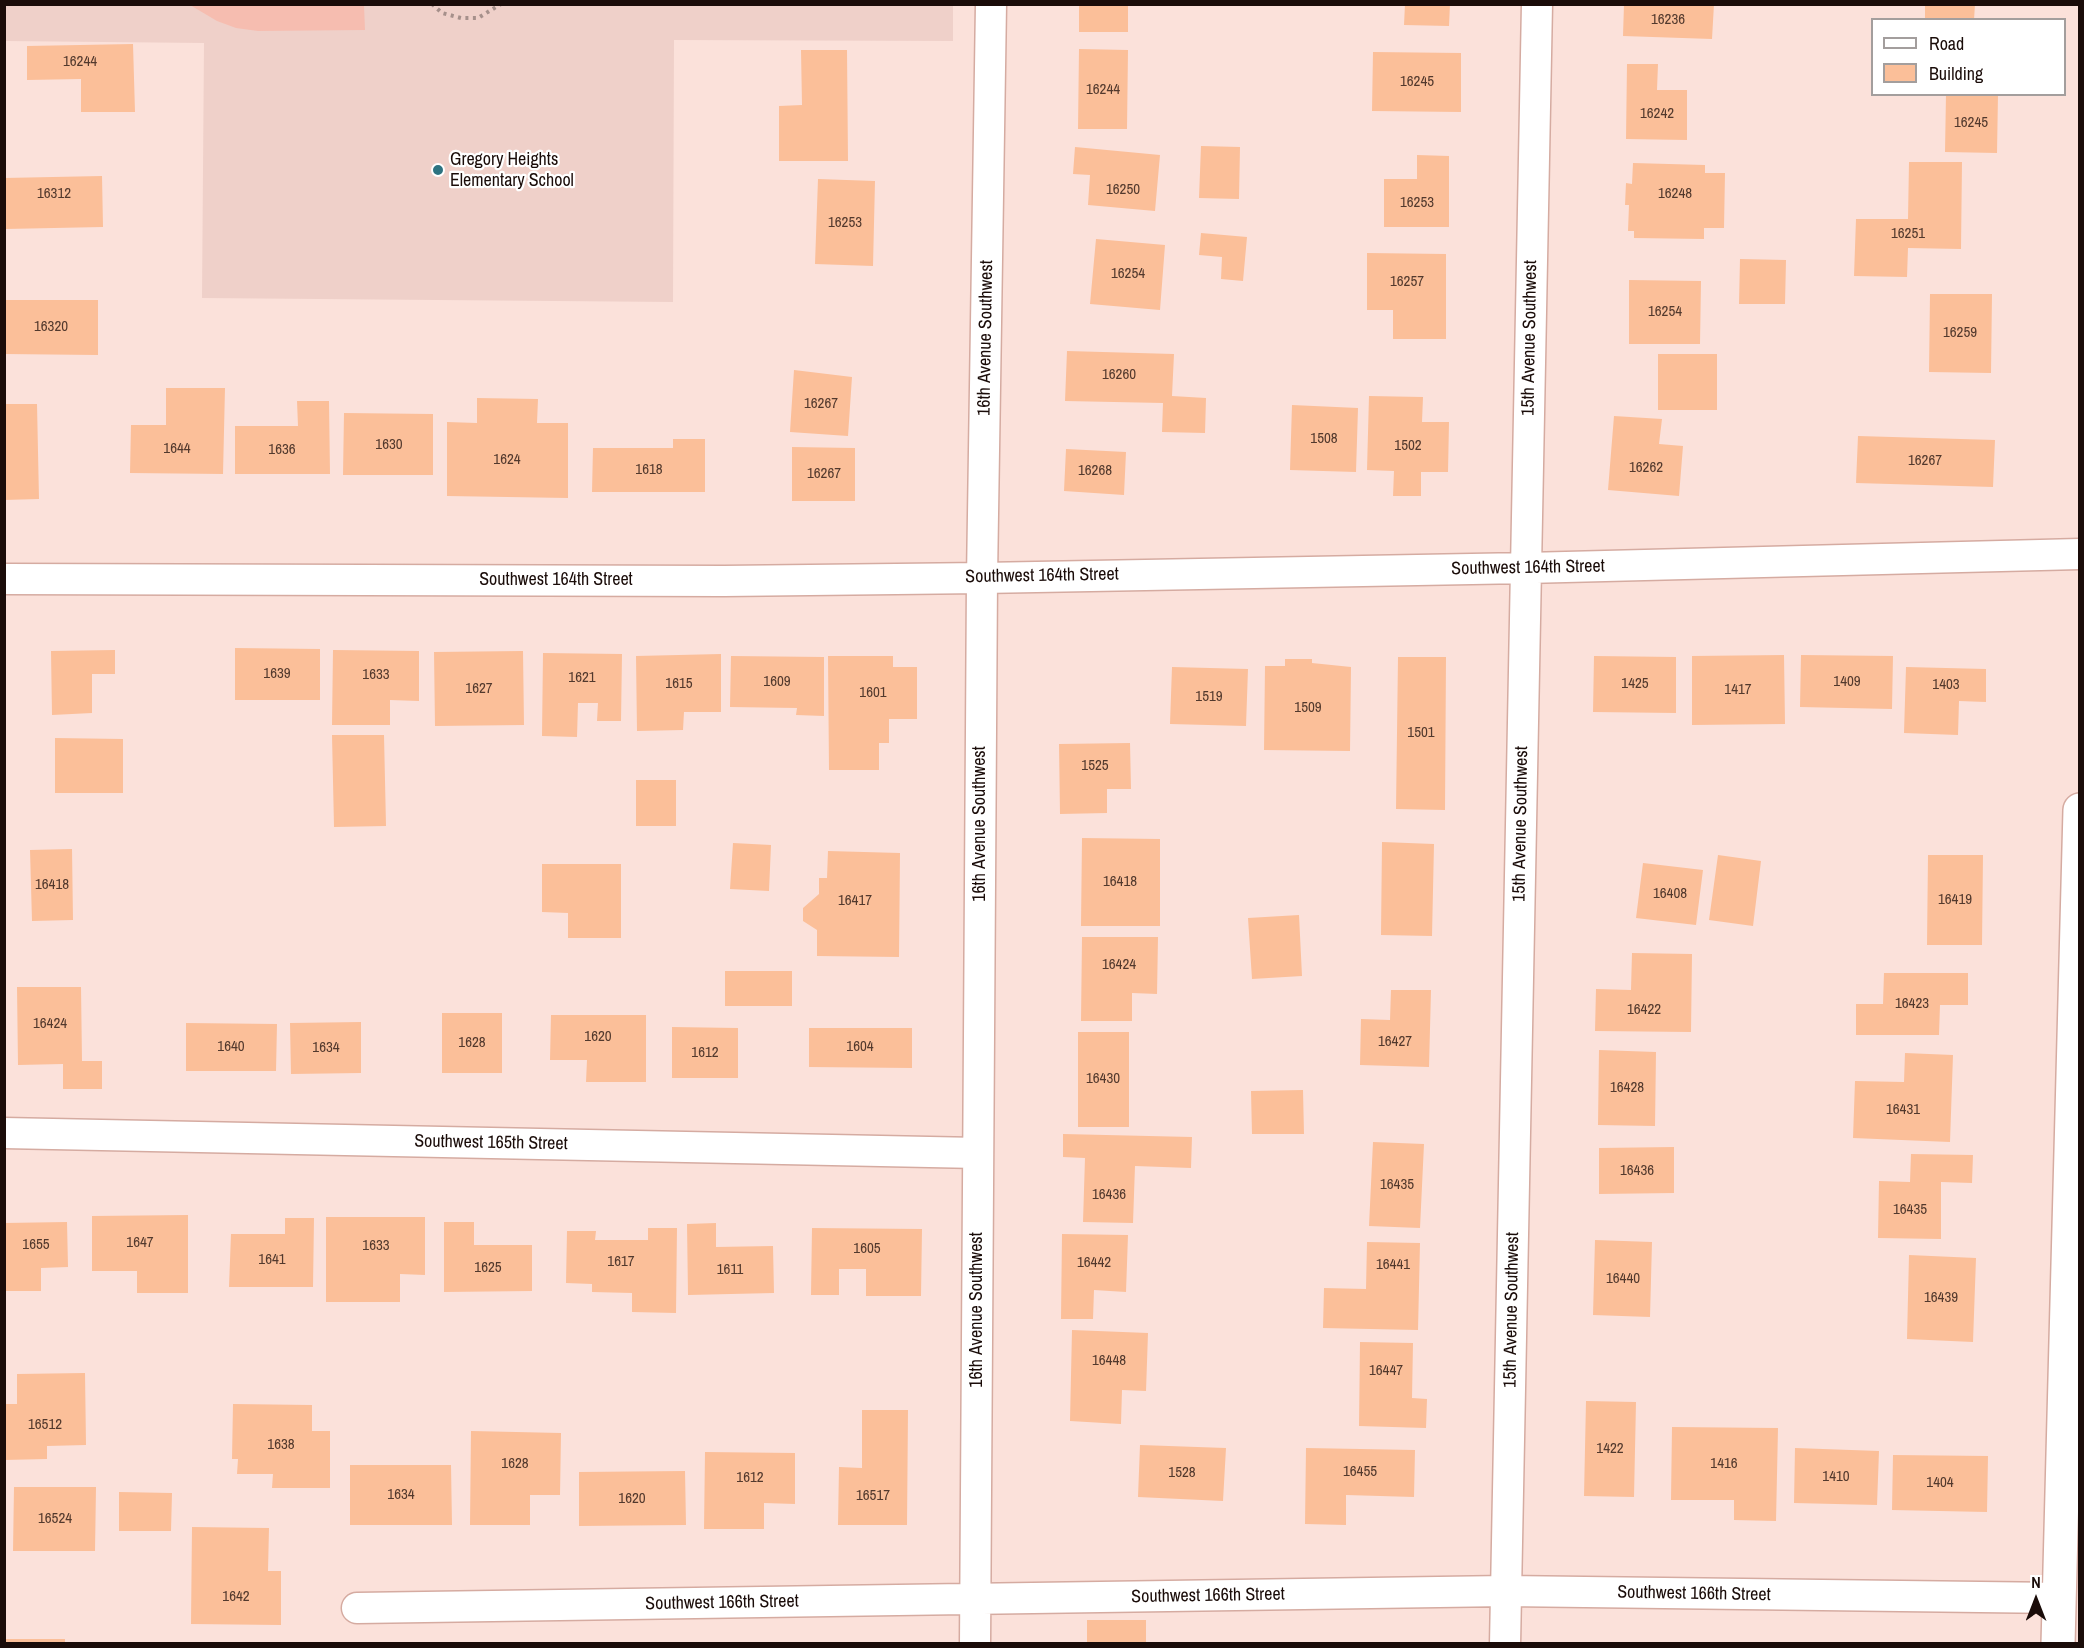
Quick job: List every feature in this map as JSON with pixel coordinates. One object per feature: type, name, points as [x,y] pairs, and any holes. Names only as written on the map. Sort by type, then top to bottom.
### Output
[{"type":"street","name":"16th Avenue Southwest","points":[[975,1644],[982,578],[992,4]]},
{"type":"street","name":"15th Avenue Southwest","points":[[1505,1644],[1537,4]]},
{"type":"street","name":"Southwest 164th Street","points":[[4,579],[724,581],[982,578],[1526,568],[2079,554]]},
{"type":"street","points":[[2058,1644],[2079,810]]},
{"type":"street","name":"Southwest 165th Street","points":[[4,1133],[978,1153]]},
{"type":"street","name":"Southwest 166th Street","points":[[357,1608],[1506,1591],[2059,1598]]},
{"type":"path","points":[[432,4],[442,13],[461,18],[478,18],[501,4]]},
{"type":"shaded area","name":"Gregory Heights Elementary School","points":[[5,4],[953,5],[953,41],[674,40],[673,302],[202,298],[204,43],[5,41]]},
{"type":"shaded area","points":[[190,5],[364,5],[365,30],[258,31],[236,28],[217,21]]},
{"type":"building","points":[[1079,4],[1128,4],[1128,32],[1079,32]]},
{"type":"building","points":[[1405,4],[1450,4],[1449,26],[1404,25]]},
{"type":"building","points":[[1624,4],[1714,4],[1712,39],[1623,36]]},
{"type":"building","points":[[1925,4],[1975,4],[1974,18],[1925,18]]},
{"type":"building","points":[[133,44],[135,112],[81,112],[81,79],[27,80],[27,46]]},
{"type":"building","points":[[1079,49],[1128,50],[1127,129],[1078,129]]},
{"type":"building","points":[[801,50],[847,50],[848,161],[779,161],[779,106],[802,105]]},
{"type":"building","points":[[1373,52],[1461,53],[1461,112],[1372,111]]},
{"type":"building","points":[[1627,64],[1658,64],[1657,90],[1687,90],[1687,140],[1626,139]]},
{"type":"building","points":[[1946,96],[1998,96],[1997,153],[1945,152]]},
{"type":"building","points":[[1201,146],[1240,147],[1239,199],[1199,198]]},
{"type":"building","points":[[1075,147],[1160,155],[1155,211],[1088,205],[1090,175],[1073,174]]},
{"type":"building","points":[[1417,155],[1449,156],[1449,227],[1384,227],[1384,179],[1417,179]]},
{"type":"building","points":[[1909,162],[1962,162],[1961,249],[1908,248],[1907,277],[1854,276],[1856,219],[1908,219]]},
{"type":"building","points":[[1633,163],[1705,165],[1705,173],[1725,173],[1724,228],[1704,228],[1704,239],[1634,238],[1634,231],[1628,231],[1629,205],[1625,205],[1626,183],[1632,184]]},
{"type":"building","points":[[102,176],[103,227],[5,229],[4,178]]},
{"type":"building","points":[[818,179],[875,181],[873,266],[815,264]]},
{"type":"building","points":[[1201,233],[1247,237],[1243,281],[1221,279],[1222,257],[1199,255]]},
{"type":"building","points":[[1096,239],[1165,245],[1160,310],[1090,304]]},
{"type":"building","points":[[1367,253],[1446,254],[1446,339],[1393,339],[1393,310],[1367,310]]},
{"type":"building","points":[[1740,259],[1786,260],[1785,304],[1739,304]]},
{"type":"building","points":[[1629,280],[1701,281],[1700,344],[1629,344]]},
{"type":"building","points":[[1930,294],[1992,294],[1991,373],[1929,372]]},
{"type":"building","points":[[4,300],[98,300],[98,355],[4,354]]},
{"type":"building","points":[[1067,351],[1174,354],[1172,396],[1206,398],[1205,433],[1162,432],[1163,403],[1065,401]]},
{"type":"building","points":[[1658,354],[1717,354],[1717,410],[1658,410]]},
{"type":"building","points":[[794,370],[852,377],[848,436],[790,432]]},
{"type":"building","points":[[166,388],[225,388],[223,474],[130,473],[131,425],[166,425]]},
{"type":"building","points":[[1369,396],[1423,397],[1422,422],[1449,422],[1448,472],[1421,472],[1421,496],[1393,496],[1394,471],[1367,470]]},
{"type":"building","points":[[477,398],[538,399],[537,423],[568,423],[568,498],[447,496],[447,422],[477,423]]},
{"type":"building","points":[[297,401],[329,401],[330,474],[235,474],[235,426],[298,426]]},
{"type":"building","points":[[4,404],[37,404],[39,499],[4,500]]},
{"type":"building","points":[[1292,405],[1358,408],[1356,472],[1290,470]]},
{"type":"building","points":[[344,413],[433,414],[433,475],[343,475]]},
{"type":"building","points":[[1614,416],[1662,419],[1659,444],[1683,446],[1679,496],[1608,490]]},
{"type":"building","points":[[1858,436],[1995,440],[1993,487],[1856,483]]},
{"type":"building","points":[[673,439],[705,439],[705,492],[592,492],[593,448],[673,448]]},
{"type":"building","points":[[792,447],[855,448],[855,501],[792,501]]},
{"type":"building","points":[[1066,449],[1126,452],[1124,495],[1064,491]]},
{"type":"building","points":[[235,648],[320,649],[320,700],[235,700]]},
{"type":"building","points":[[115,650],[115,674],[92,674],[92,713],[52,715],[51,651]]},
{"type":"building","points":[[333,650],[419,651],[419,701],[390,700],[390,725],[332,725]]},
{"type":"building","points":[[523,651],[524,725],[435,726],[434,652]]},
{"type":"building","points":[[543,653],[622,654],[621,721],[597,721],[598,703],[578,703],[577,737],[542,736]]},
{"type":"building","points":[[721,654],[721,712],[684,712],[683,730],[637,731],[636,656]]},
{"type":"building","points":[[1784,655],[1785,724],[1692,725],[1692,656]]},
{"type":"building","points":[[1801,655],[1893,656],[1892,709],[1800,707]]},
{"type":"building","points":[[731,656],[824,657],[824,716],[796,715],[797,708],[730,707]]},
{"type":"building","points":[[828,656],[893,656],[893,667],[917,667],[917,719],[889,719],[889,743],[879,743],[879,770],[829,770]]},
{"type":"building","points":[[1594,656],[1676,657],[1676,713],[1593,712]]},
{"type":"building","points":[[1398,657],[1446,657],[1445,810],[1396,809]]},
{"type":"building","points":[[1285,659],[1312,659],[1312,663],[1351,667],[1350,751],[1264,750],[1265,666],[1285,666]]},
{"type":"building","points":[[1172,667],[1248,669],[1246,726],[1170,724]]},
{"type":"building","points":[[1906,667],[1986,669],[1986,702],[1959,701],[1958,735],[1904,733]]},
{"type":"building","points":[[332,735],[384,735],[386,826],[334,827]]},
{"type":"building","points":[[55,738],[123,739],[123,793],[55,793]]},
{"type":"building","points":[[1130,743],[1131,789],[1107,789],[1107,813],[1060,814],[1059,744]]},
{"type":"building","points":[[636,780],[676,780],[676,826],[636,826]]},
{"type":"building","points":[[1082,838],[1160,839],[1160,926],[1081,926]]},
{"type":"building","points":[[1382,842],[1434,844],[1432,936],[1381,935]]},
{"type":"building","points":[[733,843],[771,845],[769,891],[730,889]]},
{"type":"building","points":[[72,849],[73,920],[32,921],[30,850]]},
{"type":"building","points":[[828,851],[900,853],[899,957],[817,956],[817,930],[803,921],[803,908],[819,894],[819,878],[827,878]]},
{"type":"building","points":[[1718,855],[1761,861],[1753,926],[1709,920]]},
{"type":"building","points":[[1928,855],[1983,855],[1982,945],[1927,945]]},
{"type":"building","points":[[1643,863],[1703,870],[1696,925],[1636,918]]},
{"type":"building","points":[[542,864],[621,864],[621,938],[568,938],[568,913],[542,912]]},
{"type":"building","points":[[1299,915],[1302,976],[1252,979],[1248,918]]},
{"type":"building","points":[[1082,937],[1158,937],[1157,994],[1132,993],[1132,1021],[1081,1021]]},
{"type":"building","points":[[1632,953],[1692,954],[1691,1032],[1595,1031],[1596,989],[1631,990]]},
{"type":"building","points":[[725,971],[792,971],[792,1006],[725,1006]]},
{"type":"building","points":[[1884,973],[1968,973],[1968,1005],[1940,1005],[1939,1035],[1856,1035],[1856,1004],[1883,1004]]},
{"type":"building","points":[[17,987],[81,987],[82,1061],[102,1061],[102,1089],[63,1089],[63,1064],[18,1065]]},
{"type":"building","points":[[1391,990],[1431,990],[1429,1067],[1360,1065],[1361,1019],[1390,1020]]},
{"type":"building","points":[[442,1013],[502,1013],[502,1073],[442,1073]]},
{"type":"building","points":[[551,1015],[646,1015],[646,1082],[586,1082],[587,1060],[550,1060]]},
{"type":"building","points":[[361,1022],[361,1073],[291,1074],[290,1023]]},
{"type":"building","points":[[186,1023],[277,1024],[276,1071],[186,1071]]},
{"type":"building","points":[[672,1027],[738,1028],[738,1078],[672,1078]]},
{"type":"building","points":[[809,1028],[912,1028],[912,1068],[809,1067]]},
{"type":"building","points":[[1078,1032],[1129,1032],[1129,1127],[1078,1127]]},
{"type":"building","points":[[1599,1050],[1656,1052],[1655,1126],[1598,1125]]},
{"type":"building","points":[[1905,1053],[1953,1055],[1950,1142],[1853,1138],[1855,1081],[1904,1082]]},
{"type":"building","points":[[1303,1090],[1304,1134],[1252,1134],[1251,1091]]},
{"type":"building","points":[[1063,1134],[1192,1137],[1191,1168],[1135,1166],[1133,1223],[1083,1222],[1085,1158],[1063,1157]]},
{"type":"building","points":[[1373,1142],[1424,1144],[1420,1228],[1369,1226]]},
{"type":"building","points":[[1674,1147],[1674,1193],[1599,1194],[1599,1148]]},
{"type":"building","points":[[1911,1154],[1973,1155],[1972,1183],[1941,1182],[1941,1239],[1878,1238],[1879,1181],[1910,1182]]},
{"type":"building","points":[[188,1215],[188,1293],[137,1293],[137,1271],[92,1271],[92,1216]]},
{"type":"building","points":[[326,1217],[425,1217],[425,1275],[400,1274],[400,1302],[326,1302]]},
{"type":"building","points":[[285,1218],[314,1218],[313,1287],[229,1287],[231,1234],[285,1234]]},
{"type":"building","points":[[67,1222],[68,1267],[41,1268],[41,1291],[4,1291],[4,1223]]},
{"type":"building","points":[[444,1222],[474,1222],[474,1245],[532,1245],[532,1291],[444,1292]]},
{"type":"building","points":[[716,1223],[716,1247],[773,1246],[774,1293],[688,1295],[687,1224]]},
{"type":"building","points":[[648,1228],[677,1228],[676,1313],[632,1312],[632,1293],[592,1292],[592,1284],[566,1283],[567,1231],[596,1231],[595,1240],[648,1240]]},
{"type":"building","points":[[812,1228],[922,1229],[921,1296],[866,1296],[866,1269],[839,1269],[839,1295],[811,1295]]},
{"type":"building","points":[[1062,1234],[1128,1235],[1126,1292],[1094,1290],[1093,1319],[1061,1319]]},
{"type":"building","points":[[1595,1240],[1652,1242],[1650,1317],[1593,1315]]},
{"type":"building","points":[[1367,1242],[1420,1243],[1418,1330],[1323,1328],[1324,1288],[1366,1289]]},
{"type":"building","points":[[1909,1255],[1976,1258],[1973,1342],[1907,1339]]},
{"type":"building","points":[[1072,1330],[1148,1333],[1146,1391],[1122,1390],[1121,1424],[1070,1421]]},
{"type":"building","points":[[1360,1342],[1413,1343],[1412,1398],[1427,1399],[1426,1428],[1359,1426]]},
{"type":"building","points":[[85,1373],[86,1445],[47,1446],[47,1459],[4,1460],[4,1404],[17,1404],[17,1374]]},
{"type":"building","points":[[1586,1401],[1636,1402],[1634,1497],[1584,1496]]},
{"type":"building","points":[[233,1404],[312,1405],[312,1431],[330,1431],[330,1488],[272,1488],[273,1474],[237,1474],[238,1459],[232,1459]]},
{"type":"building","points":[[862,1410],[908,1410],[907,1525],[838,1525],[839,1467],[862,1468]]},
{"type":"building","points":[[1672,1427],[1778,1428],[1776,1521],[1734,1520],[1734,1500],[1671,1500]]},
{"type":"building","points":[[471,1431],[561,1433],[560,1495],[530,1495],[530,1525],[470,1525]]},
{"type":"building","points":[[1140,1445],[1226,1448],[1223,1501],[1138,1497]]},
{"type":"building","points":[[1306,1448],[1415,1450],[1414,1497],[1346,1495],[1346,1525],[1305,1524]]},
{"type":"building","points":[[1795,1448],[1879,1451],[1877,1505],[1794,1503]]},
{"type":"building","points":[[705,1452],[795,1453],[795,1504],[764,1503],[764,1529],[704,1529]]},
{"type":"building","points":[[1893,1455],[1988,1456],[1987,1512],[1892,1510]]},
{"type":"building","points":[[350,1465],[451,1465],[452,1525],[350,1525]]},
{"type":"building","points":[[685,1471],[686,1525],[579,1526],[579,1472]]},
{"type":"building","points":[[14,1487],[96,1487],[95,1551],[13,1551]]},
{"type":"building","points":[[119,1492],[172,1493],[171,1531],[119,1531]]},
{"type":"building","points":[[192,1527],[269,1528],[268,1571],[281,1571],[281,1625],[191,1624]]},
{"type":"building","points":[[1087,1620],[1146,1620],[1146,1644],[1087,1644]]},
{"type":"building","points":[[4,1639],[65,1639],[65,1644],[4,1644]]},
{"type":"place","name":"Gregory Heights Elementary School","points":[[438,170]]}]
